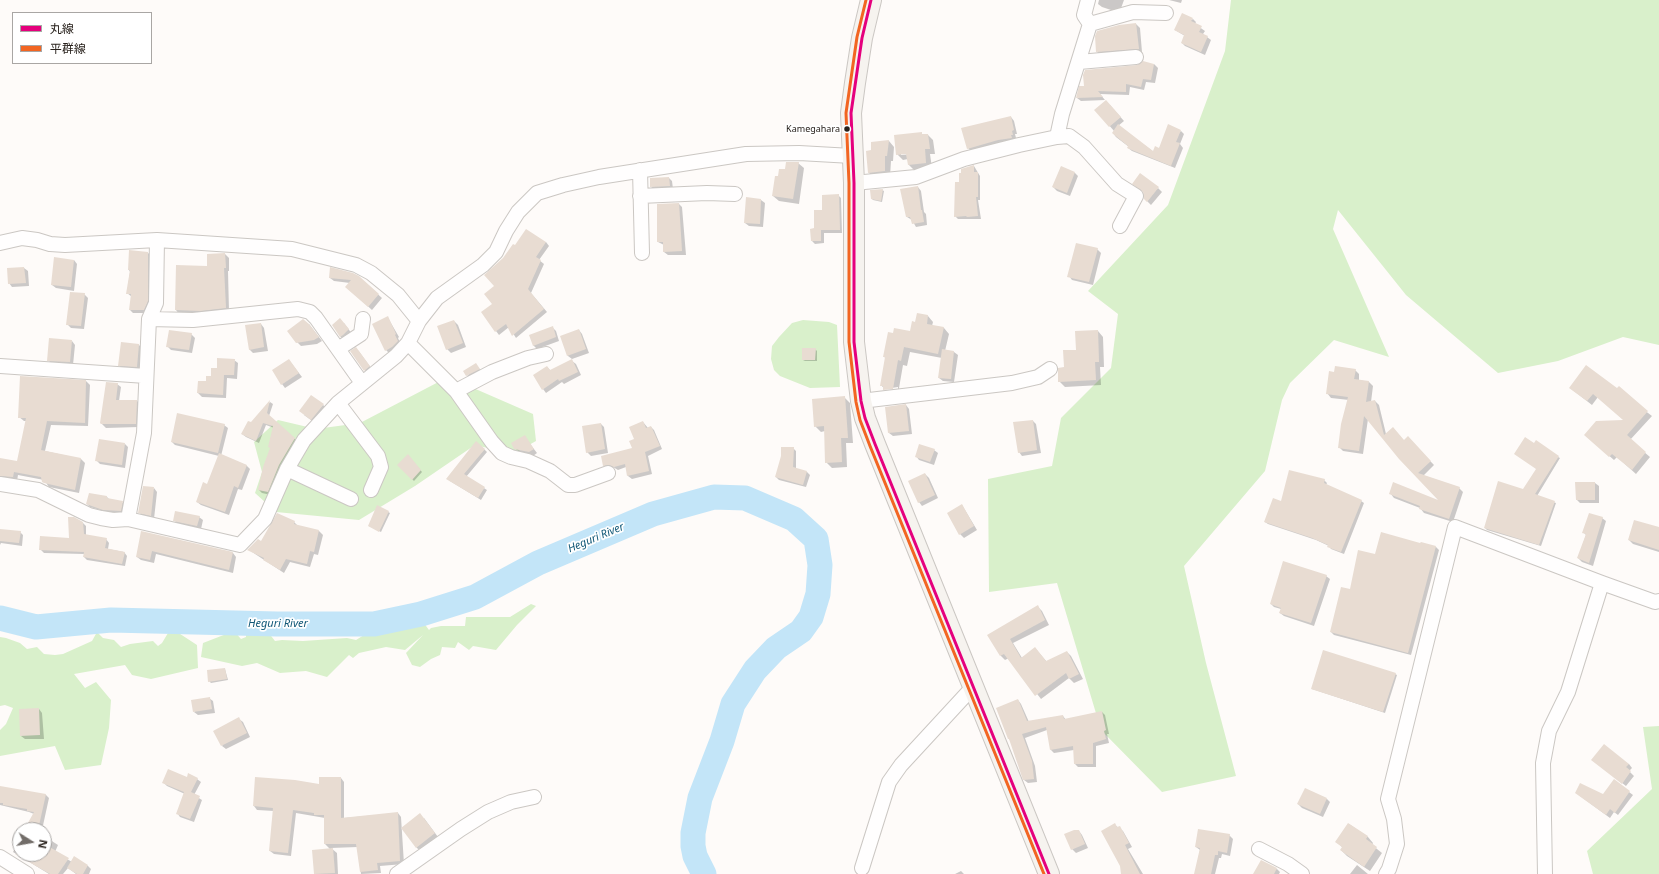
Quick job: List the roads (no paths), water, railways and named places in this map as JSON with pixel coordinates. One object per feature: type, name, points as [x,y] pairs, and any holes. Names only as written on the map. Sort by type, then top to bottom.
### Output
[{"type":"main road","points":[[871,0],[854,83],[851,113],[854,183],[854,342],[861,401],[865,418],[875,444],[1049,874]]},
{"type":"street","points":[[1057,137],[1062,114],[1090,24],[1084,15],[1088,0]]},
{"type":"street","points":[[1090,24],[1133,12],[1166,13]]},
{"type":"street","points":[[1079,62],[1136,57]]},
{"type":"street","points":[[854,183],[916,177],[964,159],[1057,137],[1069,136],[1084,147],[1117,184],[1136,196],[1120,226]]},
{"type":"street","points":[[0,484],[38,490],[89,515],[113,520],[128,519],[240,545],[265,519],[287,469],[304,440],[338,403],[396,356],[408,343],[419,321],[437,298],[483,265],[496,252],[506,231],[518,212],[537,193],[563,185],[640,170],[746,154],[799,153],[852,156]]},
{"type":"street","points":[[640,170],[642,253]]},
{"type":"street","points":[[640,196],[707,192],[735,194]]},
{"type":"street","points":[[0,243],[22,238],[50,244],[65,245],[157,240],[292,249],[356,265],[371,274],[398,295],[419,321]]},
{"type":"street","points":[[128,519],[144,433],[149,319],[156,303],[157,240]]},
{"type":"street","points":[[149,319],[193,320],[298,309],[310,312],[316,318],[362,383]]},
{"type":"street","points":[[338,349],[361,334],[363,319]]},
{"type":"street","points":[[408,343],[456,392],[492,442],[502,453],[528,461],[550,471],[568,485],[575,485],[608,474]]},
{"type":"street","points":[[456,392],[492,372],[528,358],[546,354]]},
{"type":"street","points":[[0,366],[146,376]]},
{"type":"street","points":[[861,401],[1012,383],[1038,377],[1050,369]]},
{"type":"street","points":[[338,403],[378,456],[381,467],[371,490]]},
{"type":"street","points":[[287,469],[350,499]]},
{"type":"street","points":[[1386,874],[1389,869],[1396,844],[1394,819],[1388,799],[1455,527],[1602,583],[1655,602],[1659,601]]},
{"type":"street","points":[[1546,874],[1543,763],[1549,731],[1568,692],[1602,583]]},
{"type":"street","points":[[862,868],[889,782],[901,765],[973,687]]},
{"type":"street","points":[[397,874],[488,812],[511,802],[534,797]]},
{"type":"street","points":[[1259,849],[1288,864],[1302,874]]},
{"type":"street","points":[[0,857],[27,874]]},
{"type":"waterway","name":"Heguri River","points":[[0,618],[36,627],[111,620],[277,624],[374,624],[421,614],[475,597],[538,563],[653,514],[714,497],[745,498],[794,519],[816,539],[820,565],[818,594],[811,617],[801,631],[776,648],[755,670],[733,704],[722,741],[700,798],[693,833],[695,856],[704,874]]},
{"type":"place","name":"Kamegahara","points":[[847,129]]}]
